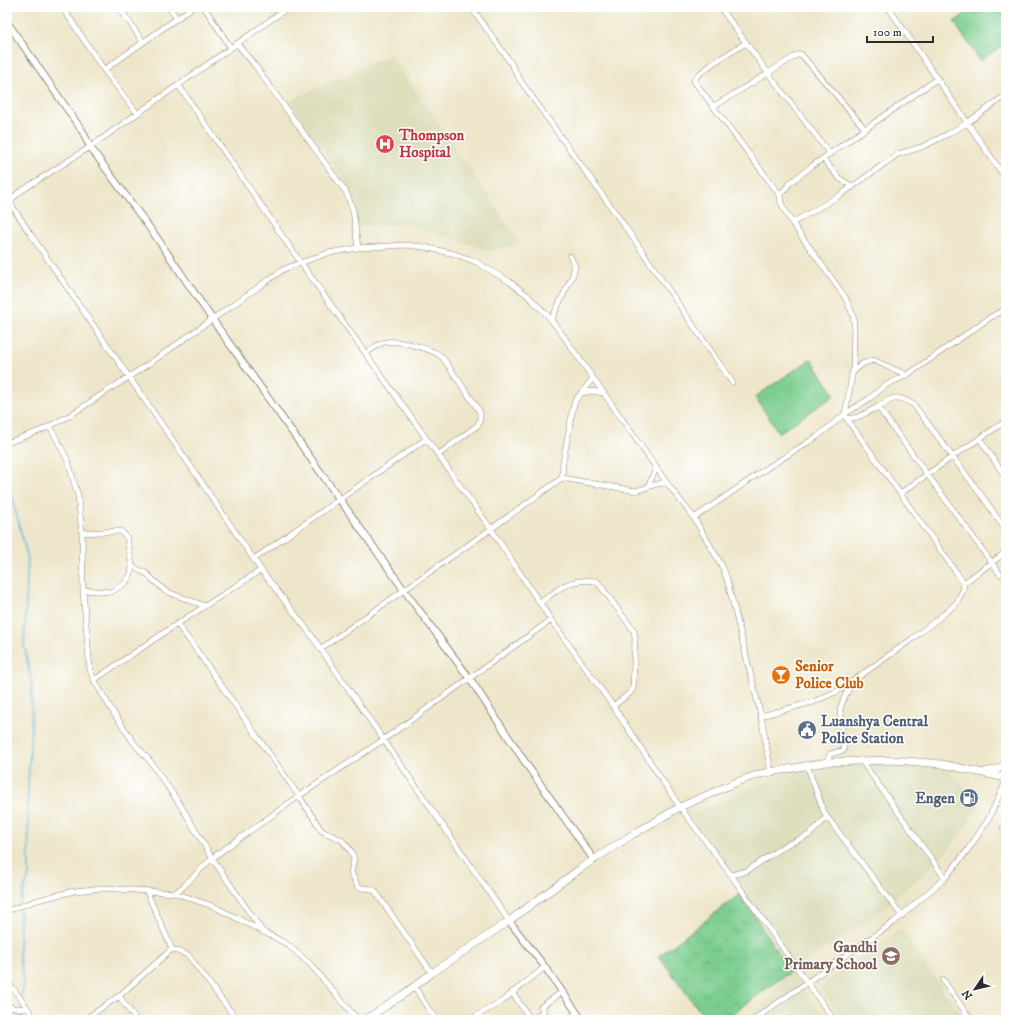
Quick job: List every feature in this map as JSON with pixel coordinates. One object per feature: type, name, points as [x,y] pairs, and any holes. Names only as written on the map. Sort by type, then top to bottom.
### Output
[{"type":"main road","points":[[365,1020],[632,835],[680,807],[739,781],[760,774],[807,765],[861,760],[916,761],[981,772],[1006,780]]},
{"type":"main road","points":[[981,772],[992,770],[1006,764]]},
{"type":"street","points":[[62,7],[104,70],[137,113]]},
{"type":"street","points":[[119,7],[143,42]]},
{"type":"street","points":[[169,7],[178,19]]},
{"type":"street","points":[[104,70],[193,7]]},
{"type":"street","points":[[204,7],[230,48]]},
{"type":"street","points":[[289,7],[90,147],[21,191],[14,197],[11,204],[31,236],[129,376],[261,570],[309,632],[509,921],[545,967],[582,1020]]},
{"type":"street","points":[[471,7],[511,63],[520,80],[631,235],[732,382]]},
{"type":"street","points":[[720,7],[830,154]]},
{"type":"street","points":[[888,7],[1006,179]]},
{"type":"street","points":[[7,22],[83,132],[90,147],[157,238],[212,319],[404,590],[470,679],[529,768],[594,860]]},
{"type":"street","points":[[746,43],[714,63],[694,80],[780,195],[781,203],[792,223],[836,284],[850,307],[854,324],[852,373],[846,416],[964,583]]},
{"type":"street","points":[[237,44],[253,63],[346,192],[353,210],[358,248]]},
{"type":"street","points":[[713,107],[797,55],[801,54],[864,129]]},
{"type":"street","points":[[780,195],[794,180],[864,129],[937,79]]},
{"type":"street","points":[[175,87],[179,86],[301,263],[491,530],[551,620],[613,706],[680,807],[731,875],[834,1020]]},
{"type":"street","points":[[792,223],[853,187],[898,154],[931,143],[967,123],[1006,95]]},
{"type":"street","points":[[823,159],[839,178],[853,187]]},
{"type":"street","points":[[7,443],[42,430],[69,416],[284,269],[328,253],[358,248],[405,245],[424,247],[476,262],[510,282],[527,295],[551,320],[667,484],[694,518],[719,560],[727,579],[761,716],[771,773]]},
{"type":"street","points":[[551,320],[572,277],[575,266],[570,256]]},
{"type":"street","points":[[694,518],[767,468],[818,436],[886,385],[907,375],[991,317],[1006,309]]},
{"type":"street","points":[[366,353],[383,343],[390,342],[414,346],[439,354],[443,358],[480,412],[480,419],[478,425],[438,455]]},
{"type":"street","points":[[852,373],[862,364],[873,360],[907,375]]},
{"type":"street","points":[[562,478],[570,418],[575,401],[593,378]]},
{"type":"street","points":[[582,393],[591,390],[604,393]]},
{"type":"street","points":[[846,416],[858,417],[895,397],[903,398],[914,405],[985,500],[1006,531]]},
{"type":"street","points":[[878,407],[1000,574]]},
{"type":"street","points":[[901,493],[952,456],[1006,423]]},
{"type":"street","points":[[50,426],[68,461],[78,496],[82,533],[83,590],[89,666],[94,680],[134,743],[150,761],[181,806],[212,858],[263,932]]},
{"type":"street","points":[[254,559],[426,439]]},
{"type":"street","points":[[980,439],[1006,478]]},
{"type":"street","points":[[648,487],[656,468]]},
{"type":"street","points":[[320,649],[491,530],[562,478],[636,491],[648,487],[667,484]]},
{"type":"street","points":[[82,533],[121,531],[127,538],[132,566],[127,581],[111,592],[83,590]]},
{"type":"street","points":[[761,716],[822,699],[840,690],[912,639],[949,610],[957,602],[964,583],[1006,552]]},
{"type":"street","points":[[132,566],[147,574],[165,591],[205,606]]},
{"type":"street","points":[[94,680],[261,570]]},
{"type":"street","points":[[540,603],[568,584],[584,580],[597,581],[634,631],[636,638],[632,689],[630,693],[613,706]]},
{"type":"street","points":[[175,893],[212,858],[299,796],[383,740],[470,679],[551,620]]},
{"type":"street","points":[[177,624],[193,644],[322,831],[337,837],[351,851],[354,859],[351,872],[358,887],[371,888],[375,891],[432,973]]},
{"type":"street","points":[[827,762],[830,754],[844,750],[840,709],[854,679]]},
{"type":"street","points":[[861,760],[945,878]]},
{"type":"street","points":[[807,765],[827,817],[902,916]]},
{"type":"street","points":[[754,1020],[902,916],[945,878],[967,851],[988,820],[1006,780]]},
{"type":"street","points":[[731,875],[747,871],[784,846],[809,835],[827,817]]},
{"type":"street","points":[[7,911],[38,900],[74,891],[104,888],[175,893],[215,907],[287,944],[310,964],[358,1020]]},
{"type":"street","points":[[146,890],[172,949],[188,955],[237,1020]]},
{"type":"street","points":[[84,1020],[119,996],[172,949]]},
{"type":"street","points":[[469,1020],[501,1002],[545,967]]},
{"type":"street","points":[[7,980],[36,1020]]},
{"type":"street","points":[[943,980],[971,1020]]},
{"type":"street","points":[[414,986],[429,1010],[438,1020]]},
{"type":"street","points":[[512,992],[531,1020],[544,1011],[541,1007],[562,992]]},
{"type":"street","points":[[119,996],[136,1020]]},
{"type":"street","points":[[7,1005],[13,1008],[28,1009]]},
{"type":"street","points":[[566,1020],[577,1013]]},
{"type":"shaded area","name":"Thompson Hospital","points":[[391,54],[521,244],[490,251],[405,224],[356,227],[347,188],[349,187],[289,101]]},
{"type":"shaded area","points":[[881,760],[945,766],[980,805],[966,827],[947,851],[922,875],[872,918],[790,971],[740,894],[747,890],[688,816],[804,764]]},
{"type":"shaded area","name":"Gandhi Primary School","points":[[901,929],[965,1020],[842,1020],[821,989],[822,984]]},
{"type":"shaded area","points":[[790,971],[826,1020],[751,1020]]},
{"type":"green space","points":[[975,7],[1006,7],[1006,43],[980,61],[954,22]]},
{"type":"green space","points":[[811,359],[835,395],[779,433],[755,397]]},
{"type":"green space","points":[[740,894],[790,972],[723,1020],[706,1020],[659,956]]},
{"type":"waterway","points":[[7,478],[28,559],[24,644],[32,685],[28,787],[29,875],[20,903]]},
{"type":"waterway","points":[[20,911],[19,955],[23,980],[22,996]]},
{"type":"waterway","points":[[19,1020],[20,1012]]},
{"type":"place","name":"Thompson Hospital","points":[[385,144]]},
{"type":"place","name":"Senior Police Club","points":[[781,675]]},
{"type":"place","name":"Luanshya Central Police Station","points":[[807,730]]},
{"type":"place","name":"Engen","points":[[969,798]]},
{"type":"place","name":"Gandhi Primary School","points":[[891,956]]}]
